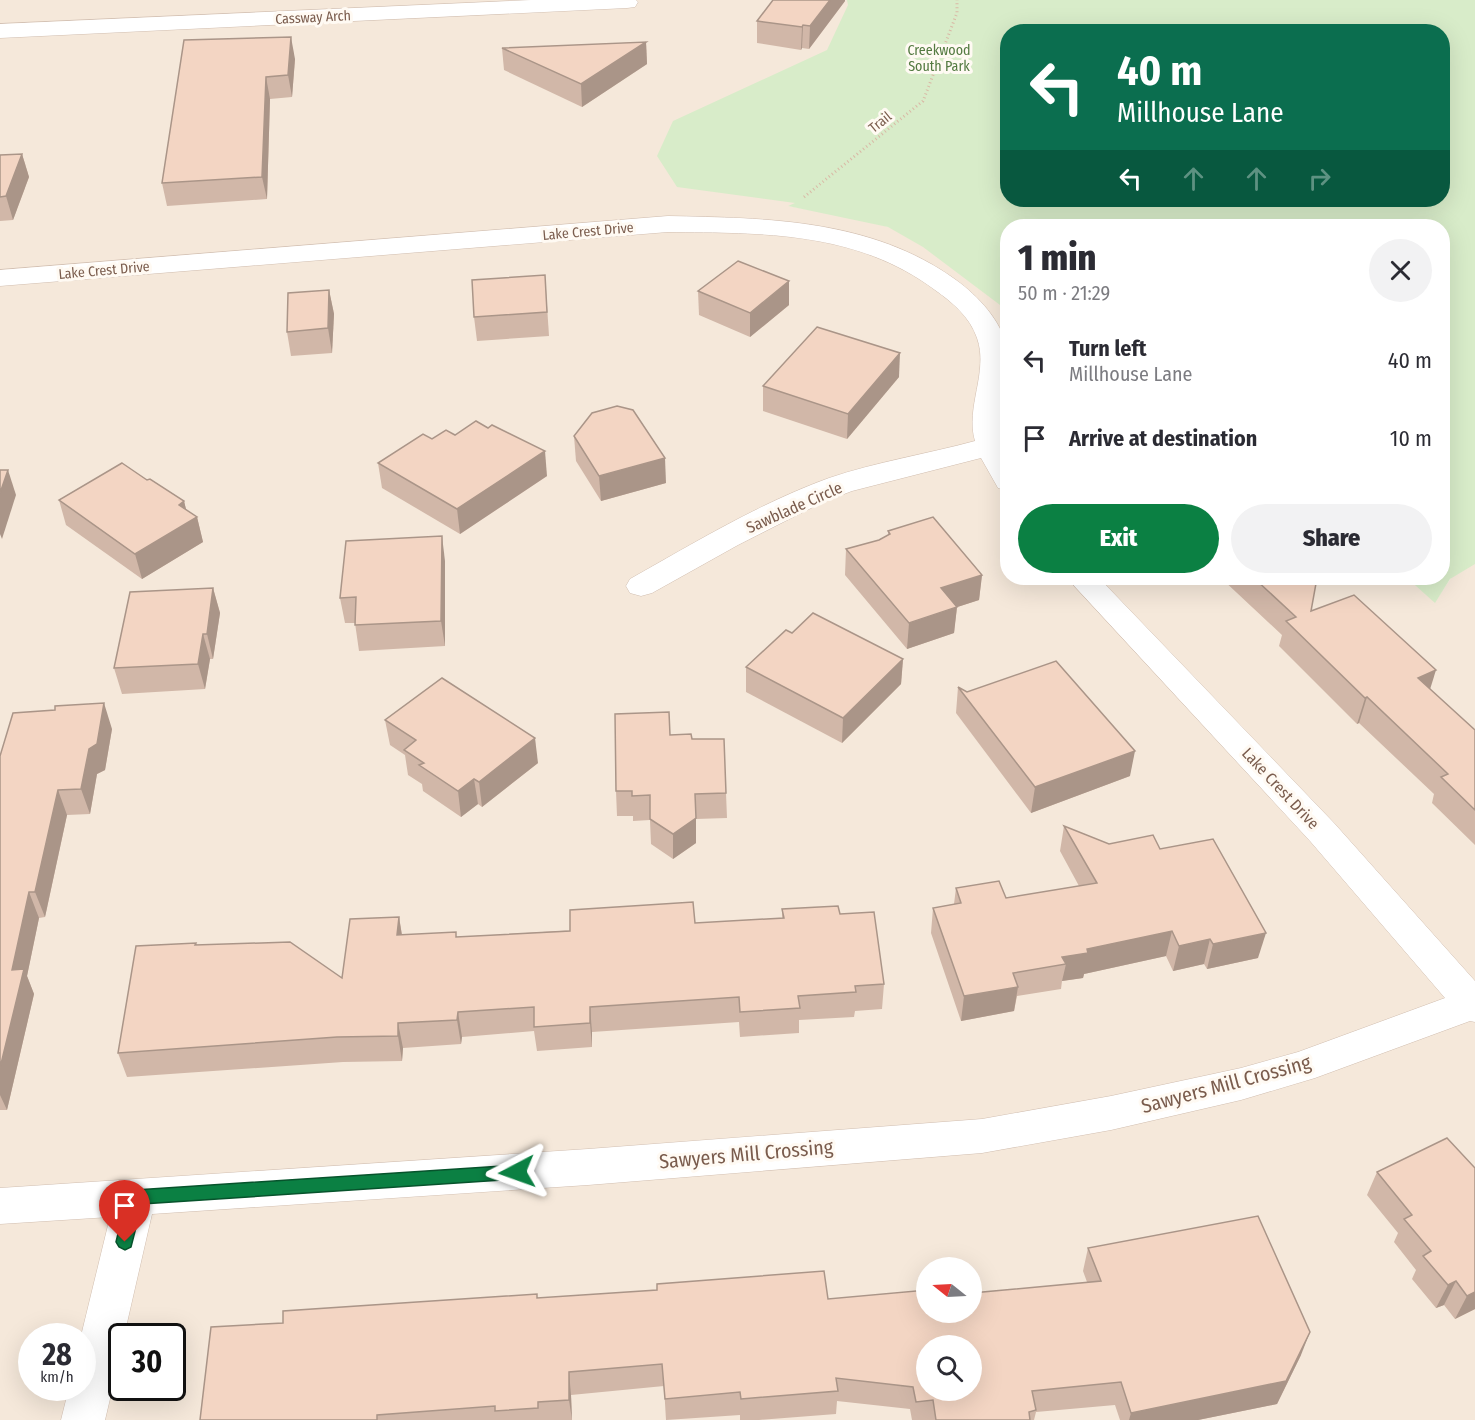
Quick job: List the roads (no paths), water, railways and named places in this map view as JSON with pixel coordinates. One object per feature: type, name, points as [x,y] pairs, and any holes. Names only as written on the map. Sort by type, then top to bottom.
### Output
[{"type":"street","name":"Cassway Arch","points":[[0,31],[627,2]]},
{"type":"street","name":"Lake Crest Drive","points":[[0,279],[668,224],[766,228],[839,237],[880,248],[917,265],[940,279],[976,310],[991,339],[995,366],[987,431],[1000,464]]},
{"type":"street","name":"Sawblade Circle","points":[[641,586],[727,538],[813,495],[842,484],[992,446]]},
{"type":"street","name":"Lake Crest Drive","points":[[1089,585],[1322,832],[1474,1005]]},
{"type":"street","name":"Sawyers Mill Crossing","points":[[0,1206],[588,1167],[982,1136],[1111,1113],[1241,1084],[1301,1067],[1474,1005]]},
{"type":"street","points":[[83,1420],[135,1197]]},
{"type":"park label","name":"Creekwood South Park","points":[[939,58]]}]
